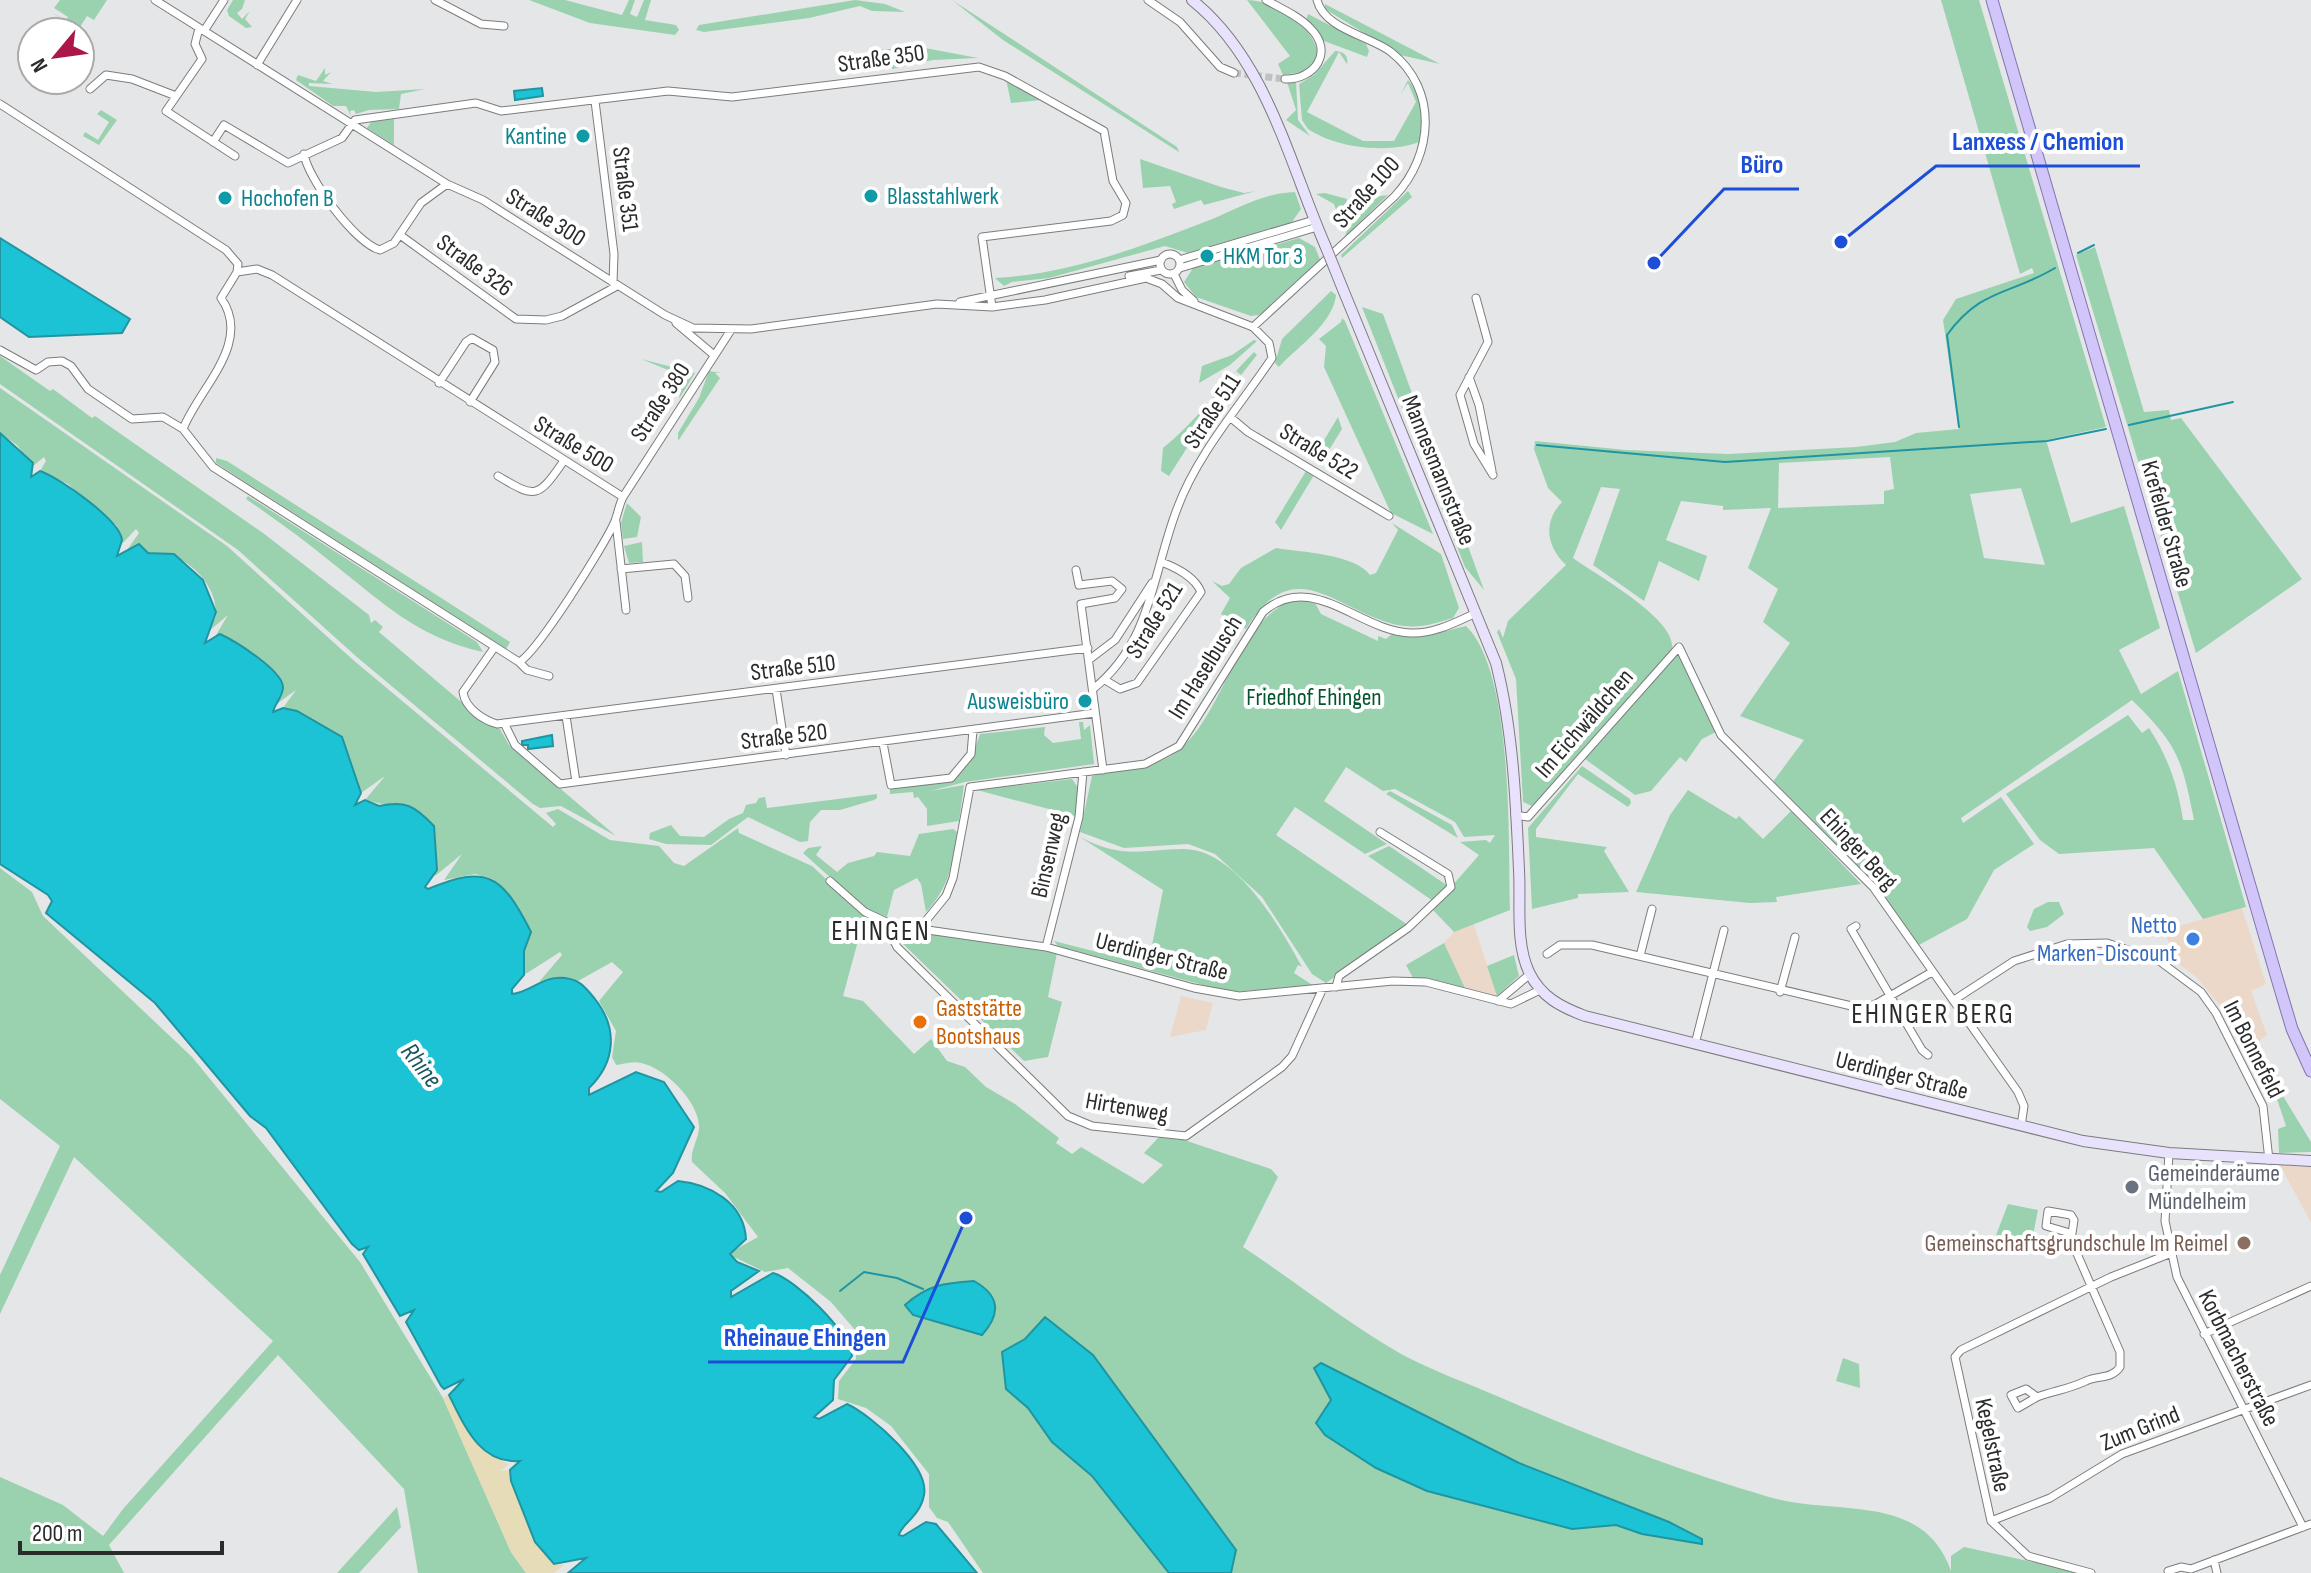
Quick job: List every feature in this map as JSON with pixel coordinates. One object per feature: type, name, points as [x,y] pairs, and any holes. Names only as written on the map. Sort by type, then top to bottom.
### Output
[{"type":"main road","name":"Mannesmannstraße","points":[[1192,0],[1226,34],[1249,66],[1266,100],[1496,663],[1506,703],[1521,947],[1530,974],[1540,990]]},
{"type":"main road","name":"Krefelder Straße","points":[[1992,0],[2271,960],[2292,1029],[2306,1057]]},
{"type":"main road","name":"Krefelder Straße","points":[[1999,0],[2311,1071]]},
{"type":"main road","name":"Uerdinger Straße","points":[[1540,990],[1560,1006],[1585,1016],[2083,1141],[2169,1153],[2311,1161]]},
{"type":"street","name":"Straße 300","points":[[155,0],[447,184],[483,200],[671,319],[693,328],[731,330],[954,304],[1161,260],[1171,254],[1177,267],[1316,224]]},
{"type":"street","points":[[224,0],[201,30],[195,44],[202,59],[166,111],[235,156]]},
{"type":"street","points":[[257,65],[297,0]]},
{"type":"street","points":[[435,0],[481,24],[504,26]]},
{"type":"street","points":[[1148,0],[1180,22],[1220,67],[1234,73]]},
{"type":"street","points":[[1266,0],[1311,28],[1322,49],[1321,60],[1309,74],[1300,79],[1285,79]]},
{"type":"street","name":"Straße 100","points":[[1253,327],[1395,196],[1414,172],[1424,146],[1427,130],[1421,94],[1413,78],[1390,51],[1327,17],[1317,0]]},
{"type":"street","name":"Straße 350","points":[[351,123],[476,103],[501,111],[678,90],[732,97],[966,66],[1000,73],[1104,131],[1113,181],[1126,203],[1126,210],[1111,221],[982,237],[992,307]]},
{"type":"street","points":[[96,84],[106,75],[145,83],[176,96]]},
{"type":"street","name":"Straße 351","points":[[595,101],[615,284]]},
{"type":"street","points":[[0,104],[226,250],[238,264],[237,272],[221,298],[231,324],[227,351],[183,429]]},
{"type":"street","points":[[213,142],[224,125],[288,163],[342,138],[351,123]]},
{"type":"street","points":[[304,154],[311,179],[326,194],[357,238],[380,250],[388,248],[400,235],[421,203],[447,184]]},
{"type":"street","name":"Straße 326","points":[[400,235],[516,319],[546,320],[562,316],[615,284]]},
{"type":"street","points":[[1161,260],[1161,270]]},
{"type":"street","points":[[1070,296],[1177,267],[1182,290],[1199,305],[1253,327]]},
{"type":"street","name":"Straße 500","points":[[237,272],[257,269],[272,275],[563,462],[623,497],[616,520],[534,650],[519,662]]},
{"type":"street","name":"Straße 300","points":[[954,304],[992,307],[1070,296],[1146,278],[1162,284],[1178,298],[1199,305]]},
{"type":"street","points":[[1469,377],[1489,444],[1493,475],[1474,444],[1460,395],[1469,377],[1488,342],[1476,298]]},
{"type":"street","points":[[671,319],[714,355]]},
{"type":"street","name":"Straße 511","points":[[1093,689],[1105,680],[1148,613],[1155,578],[1177,507],[1230,417],[1272,358],[1269,343],[1253,327]]},
{"type":"street","name":"Straße 380","points":[[623,497],[731,330]]},
{"type":"street","points":[[439,383],[466,342],[472,338],[483,342],[493,350],[495,362],[470,402]]},
{"type":"street","points":[[0,350],[36,370],[48,362],[62,361],[71,366],[88,389],[132,419],[163,417],[183,429],[213,467],[527,670],[549,676]]},
{"type":"street","name":"Straße 522","points":[[1230,417],[1248,432],[1389,516]]},
{"type":"street","points":[[498,476],[526,493],[536,493],[545,488],[563,462]]},
{"type":"street","points":[[616,520],[626,610]]},
{"type":"street","name":"Straße 521","points":[[1105,680],[1120,689],[1137,683],[1201,592],[1199,586],[1183,573],[1161,562]]},
{"type":"street","points":[[621,569],[674,564],[685,576],[688,598]]},
{"type":"street","points":[[1076,570],[1079,585],[1112,581],[1122,589],[1115,598],[1081,604],[1103,770]]},
{"type":"street","name":"Straße 511","points":[[1090,659],[1115,640],[1155,578]]},
{"type":"street","name":"Im Haselbusch","points":[[920,928],[946,896],[953,878],[970,787],[1145,764],[1179,746],[1263,612],[1276,601],[1292,595],[1316,596],[1388,630],[1414,633],[1437,630],[1476,613]]},
{"type":"street","name":"Im Eichwäldchen","points":[[1515,815],[1528,817],[1679,647]]},
{"type":"street","name":"Ehinger Berg","points":[[1679,647],[1721,735],[1873,887],[1954,1000],[2018,1092],[2024,1106],[2021,1126]]},
{"type":"street","points":[[494,648],[463,692],[464,699],[486,720],[504,723]]},
{"type":"street","name":"Straße 510","points":[[504,723],[1088,648]]},
{"type":"street","points":[[776,689],[786,755]]},
{"type":"street","name":"Straße 520","points":[[504,723],[515,745],[556,782],[576,782],[1095,713]]},
{"type":"street","points":[[566,716],[576,782]]},
{"type":"street","points":[[883,743],[891,785],[951,778],[971,754],[973,730]]},
{"type":"street","name":"Binsenweg","points":[[1046,947],[1079,817],[1083,772]]},
{"type":"street","points":[[1336,987],[1339,976],[1408,928],[1451,887],[1448,874],[1380,832]]},
{"type":"street","name":"Uerdinger Straße","points":[[830,881],[865,912],[893,925],[1046,947],[1194,988],[1239,996],[1426,982],[1511,1004],[1540,990]]},
{"type":"street","points":[[1640,956],[1652,909]]},
{"type":"street","name":"Hirtenweg","points":[[893,925],[891,935],[897,947],[1068,1116],[1092,1126],[1186,1136],[1282,1067],[1292,1056],[1323,988]]},
{"type":"street","points":[[1856,926],[1851,929],[1922,1050],[1928,1055]]},
{"type":"street","points":[[1695,1044],[1724,930]]},
{"type":"street","points":[[1780,992],[1795,937]]},
{"type":"street","name":"Im Bonnefeld","points":[[1954,1000],[2007,965],[2044,948],[2093,942],[2133,950],[2158,960],[2201,992],[2229,1037],[2263,1106],[2269,1160]]},
{"type":"street","points":[[1547,954],[1560,945],[1577,943],[1860,1008],[1890,996],[1932,972]]},
{"type":"street","points":[[1498,1001],[1530,974]]},
{"type":"street","name":"Korbmacherstraße","points":[[2169,1153],[2165,1221],[2169,1254],[2204,1334],[2307,1525]]},
{"type":"street","points":[[2037,1397],[2069,1391],[2087,1379],[2096,1380],[2118,1370],[2120,1352],[2070,1233]]},
{"type":"street","points":[[2092,1286],[2169,1254]]},
{"type":"street","name":"Kegelstraße","points":[[2091,1573],[2028,1556],[1991,1521],[1955,1357],[1961,1350],[2092,1286]]},
{"type":"street","points":[[2204,1334],[2311,1286]]},
{"type":"street","name":"Zum Grind","points":[[1991,1521],[2050,1498],[2122,1454],[2311,1385]]},
{"type":"street","points":[[2168,1571],[2181,1567],[2191,1569],[2307,1525]]},
{"type":"street","points":[[2214,1560],[2217,1573]]},
{"type":"shaded area","points":[[2242,908],[2266,984],[2251,991],[2267,1035],[2246,1050],[2225,1011],[2196,977],[2174,960],[2165,930]]},
{"type":"shaded area","points":[[1473,922],[1497,996],[1465,988],[1444,943],[1454,932]]},
{"type":"shaded area","points":[[1181,996],[1213,1003],[1206,1030],[1170,1037]]},
{"type":"shaded area","points":[[2280,1165],[2311,1167],[2311,1223]]},
{"type":"green space","points":[[60,0],[107,0],[96,17],[66,16],[54,8]]},
{"type":"green space","points":[[233,0],[245,0],[237,13],[242,19],[250,11],[245,19],[252,27],[246,28],[229,16],[227,10]]},
{"type":"green space","points":[[529,0],[565,0],[622,15],[629,0],[635,0],[630,14],[637,17],[644,0],[651,0],[645,20],[676,25],[679,30],[675,35],[590,23]]},
{"type":"green space","points":[[855,0],[885,4],[905,12],[872,11],[860,6],[809,18],[704,32],[696,30],[699,25]]},
{"type":"green space","points":[[952,0],[1177,147],[1179,152],[1003,40]]},
{"type":"green space","points":[[1247,0],[1281,10],[1310,35],[1318,57],[1308,71],[1283,75],[1278,64],[1290,56]]},
{"type":"green space","points":[[1941,0],[1979,0],[2106,427],[2046,440],[2071,523],[2124,506],[2160,628],[2119,650],[2141,694],[2178,671],[2246,907],[2203,919],[2154,848],[2059,854],[2040,840],[2006,794],[2128,715],[2142,733],[2149,728],[2171,772],[2183,820],[2194,820],[2176,754],[2159,729],[2132,700],[1961,818],[1963,823],[2001,797],[2034,844],[1994,870],[1967,919],[1917,946],[1868,877],[1772,783],[1804,740],[1740,716],[1790,643],[1763,622],[1778,589],[1748,568],[1771,508],[1723,510],[1723,506],[1681,501],[1666,540],[1707,556],[1699,581],[1659,561],[1644,601],[1593,565],[1620,489],[1601,487],[1573,558],[1649,612],[1670,637],[1672,649],[1532,806],[1523,802],[1516,679],[1497,632],[1499,629],[1503,638],[1508,621],[1566,565],[1554,550],[1549,534],[1552,518],[1562,502],[1548,488],[1534,449],[1535,441],[1626,450],[1728,454],[1856,447],[1895,442],[1916,433],[1959,429],[1943,320],[1956,299],[2034,273],[2032,268],[2020,274]],"holes":[[[1890,457],[1894,489],[1884,491],[1884,504],[1778,508],[1779,463]],[[2021,488],[2045,565],[1984,558],[1970,494]]]},
{"type":"green space","points":[[1325,4],[1440,64],[1400,55],[1325,9]]},
{"type":"green space","points":[[1308,14],[1366,44],[1369,51],[1367,57],[1324,41],[1306,21]]},
{"type":"green space","points":[[911,47],[908,55],[924,56],[925,48],[978,58],[933,60],[892,69],[891,52],[884,57],[877,50]]},
{"type":"green space","points":[[1335,51],[1341,52],[1345,54],[1347,64],[1339,52],[1307,112],[1363,141],[1394,141],[1416,102],[1408,83],[1401,94],[1408,80],[1422,110],[1423,127],[1419,142],[1393,148],[1362,147],[1333,141],[1308,129],[1302,120],[1299,84],[1314,75]]},
{"type":"green space","points":[[325,68],[325,75],[331,72],[323,81],[333,84],[309,83],[309,86],[376,92],[425,89],[401,94],[399,109],[369,110],[356,114],[354,110],[350,111],[351,116],[346,106],[333,106],[296,80],[298,75],[316,81]]},
{"type":"green space","points":[[1006,79],[1041,100],[1011,103]]},
{"type":"green space","points":[[1296,81],[1298,120],[1310,136],[1286,120],[1296,110],[1287,82]]},
{"type":"green space","points":[[101,110],[117,120],[99,145],[83,136],[85,132],[98,140],[109,122],[97,114]]},
{"type":"green space","points":[[394,119],[394,145],[367,128],[371,122]]},
{"type":"green space","points":[[1140,159],[1221,187],[1244,193],[1256,191],[1204,205],[1201,200],[1174,209],[1172,204],[1176,202],[1170,186],[1143,188]]},
{"type":"green space","points":[[1408,191],[1412,197],[1342,258],[1341,255]]},
{"type":"green space","points":[[1295,192],[1301,209],[1292,222],[1188,253],[1165,246],[1049,278],[1012,282],[1004,286],[995,278],[1022,276],[1101,259],[1177,233],[1259,199]]},
{"type":"green space","points":[[1325,193],[1347,199],[1343,230],[1334,204],[1316,194]]},
{"type":"green space","points":[[1388,195],[1345,237],[1352,211],[1366,206],[1367,198]]},
{"type":"green space","points":[[1299,238],[1315,247],[1321,262],[1259,315],[1251,316],[1196,297],[1184,282],[1193,268]]},
{"type":"green space","points":[[2095,247],[2144,412],[2169,410],[2171,420],[2181,418],[2302,579],[2196,653],[2076,255]]},
{"type":"green space","points":[[1331,291],[1336,295],[1322,325],[1279,367],[1275,363],[1282,339]]},
{"type":"green space","points":[[1362,307],[1383,314],[1484,590],[1465,567]]},
{"type":"green space","points":[[1342,318],[1433,534],[1391,513],[1324,367],[1326,346],[1319,339]]},
{"type":"green space","points":[[1257,341],[1230,365],[1199,383],[1202,366],[1232,355]]},
{"type":"green space","points":[[1254,352],[1257,355],[1241,375],[1236,371]]},
{"type":"green space","points":[[0,356],[92,418],[95,416],[263,533],[369,615],[371,623],[375,620],[383,627],[379,632],[486,723],[500,729],[509,745],[616,836],[561,806],[540,808],[533,804],[358,658],[238,550],[0,384]]},
{"type":"green space","points":[[641,359],[695,373],[679,399],[683,376]]},
{"type":"green space","points":[[709,371],[722,373],[715,373],[720,378],[678,441],[678,433],[699,398]]},
{"type":"green space","points":[[1235,372],[1169,476],[1161,471],[1163,448]]},
{"type":"green space","points":[[0,388],[227,546],[352,659],[553,827],[556,824],[546,813],[558,809],[610,840],[659,846],[674,863],[684,866],[738,828],[739,833],[812,866],[865,915],[843,996],[863,1001],[914,1054],[931,1039],[947,1061],[965,1067],[986,1087],[1015,1104],[1059,1138],[1056,1143],[1072,1154],[1081,1147],[1143,1184],[1163,1165],[1144,1153],[1159,1137],[1184,1140],[1271,1169],[1278,1177],[1243,1247],[1403,1355],[1564,1424],[1700,1475],[1795,1503],[1875,1512],[1899,1518],[1920,1528],[1938,1546],[1951,1571],[1951,1556],[1964,1547],[2084,1573],[983,1573],[948,1522],[937,1518],[929,1507],[929,1474],[891,1426],[866,1408],[838,1399],[839,1381],[856,1359],[856,1331],[831,1302],[788,1268],[765,1272],[732,1256],[731,1252],[758,1237],[725,1193],[692,1162],[699,1125],[692,1105],[678,1086],[660,1071],[635,1062],[616,1065],[612,1057],[616,1031],[599,1001],[623,972],[612,962],[578,981],[561,977],[539,982],[562,955],[560,952],[524,975],[524,950],[493,879],[475,874],[444,880],[462,854],[435,876],[434,826],[409,808],[365,800],[385,776],[361,793],[342,737],[302,713],[283,708],[296,690],[278,703],[278,674],[234,641],[216,635],[228,615],[209,631],[216,615],[214,600],[210,589],[194,568],[172,555],[148,553],[143,547],[127,550],[139,533],[136,529],[117,549],[117,526],[68,484],[40,471],[46,461],[44,457],[33,466],[17,445],[0,433]]},
{"type":"green space","points":[[1338,417],[1342,429],[1326,455],[1323,454],[1320,447]]},
{"type":"green space","points":[[216,458],[227,461],[510,642],[506,649],[216,463]]},
{"type":"green space","points":[[1306,471],[1314,475],[1281,530],[1275,522]]},
{"type":"green space","points":[[248,496],[477,642],[483,652],[438,637],[401,616],[246,499]]},
{"type":"green space","points":[[627,503],[641,517],[637,537],[623,539],[621,523]]},
{"type":"green space","points":[[1392,523],[1441,554],[1459,608],[1453,618],[1423,626],[1404,626],[1380,620],[1319,593],[1301,589],[1283,592],[1265,605],[1246,629],[1221,614],[1230,598],[1212,581],[1222,586],[1229,584],[1241,568],[1276,548],[1340,558],[1363,568],[1370,575],[1376,573],[1398,530]]},
{"type":"green space","points":[[642,542],[643,562],[629,563],[624,546]]},
{"type":"green space","name":"Friedhof Ehingen","points":[[1297,599],[1314,601],[1321,614],[1378,641],[1378,636],[1386,639],[1392,634],[1420,637],[1466,626],[1482,649],[1493,680],[1505,760],[1510,910],[1454,932],[1432,909],[1479,855],[1460,842],[1486,840],[1490,843],[1495,835],[1464,837],[1455,822],[1395,789],[1383,791],[1346,767],[1324,801],[1387,844],[1365,854],[1295,807],[1276,835],[1408,925],[1326,983],[1312,974],[1262,897],[1215,854],[1188,844],[1124,848],[1080,832],[1092,776],[1158,762],[1179,750],[1195,734],[1245,644],[1277,609]]},
{"type":"green space","points":[[1675,653],[1679,653],[1716,732],[1702,739],[1686,762],[1680,757],[1651,791],[1635,795],[1585,759]]},
{"type":"green space","points":[[1079,722],[1083,722],[1084,730],[1090,725],[1094,764],[965,782],[930,791],[964,785],[959,821],[927,826],[927,809],[918,797],[914,798],[913,792],[890,794],[890,788],[955,779],[972,757],[980,734],[1045,727],[1044,735],[1053,743],[1081,739]]},
{"type":"green space","points":[[1582,766],[1630,799],[1631,803],[1628,807],[1578,774],[1536,829],[1536,837],[1607,847],[1604,851],[1629,892],[1578,894],[1578,898],[1532,909],[1528,828]]},
{"type":"green space","points":[[1072,779],[1079,789],[1075,816],[977,790]]},
{"type":"green space","points":[[1688,790],[1736,819],[1739,816],[1763,839],[1791,811],[1861,884],[1776,897],[1777,902],[1750,903],[1636,892],[1670,815]]},
{"type":"green space","points":[[1390,791],[1452,825],[1458,838],[1386,794]]},
{"type":"green space","points":[[877,794],[874,800],[840,810],[821,810],[810,822],[808,841],[800,842],[748,817],[711,845],[666,844],[649,839],[650,833],[671,825],[680,836],[704,837],[743,813],[746,805],[756,803],[759,798],[765,797],[767,808]]},
{"type":"green space","points":[[953,829],[957,832],[949,875],[926,912],[917,878],[894,890],[887,917],[863,907],[803,853],[808,848],[822,846],[816,855],[837,872],[848,863],[874,856],[877,852],[910,856],[919,834]]},
{"type":"green space","points":[[1080,837],[1119,851],[1183,849],[1202,852],[1221,862],[1238,876],[1269,912],[1302,967],[1298,965],[1294,973],[1314,986],[1229,992],[1058,946],[1054,941],[1148,965],[1163,890]]},
{"type":"green space","points":[[1389,846],[1448,886],[1433,901],[1368,856]]},
{"type":"green space","points":[[0,868],[32,892],[43,916],[192,1057],[360,1262],[443,1398],[511,1552],[526,1573],[418,1573],[404,1489],[278,1355],[109,1545],[124,1573],[0,1573],[0,1477],[63,1505],[103,1536],[123,1509],[273,1341],[74,1157],[0,1314],[0,1275],[60,1146],[0,1099]]},
{"type":"green space","points":[[2048,902],[2059,902],[2064,914],[2047,927],[2030,931],[2027,927],[2034,909]]},
{"type":"green space","points":[[904,930],[1057,953],[1048,997],[1062,1002],[1048,1057],[1024,1061],[899,940],[899,932]]},
{"type":"green space","points":[[1444,943],[1465,988],[1413,978],[1406,965]]},
{"type":"green space","points":[[1514,955],[1519,976],[1497,996],[1487,966]]},
{"type":"green space","points":[[2266,1068],[2311,1142],[2311,1152],[2279,1153],[2278,1129],[2286,1126],[2276,1096],[2265,1094],[2257,1073]]},
{"type":"green space","points":[[2008,1204],[2038,1210],[2033,1235],[1990,1251]]},
{"type":"green space","points":[[1843,1358],[1859,1364],[1860,1388],[1836,1381]]},
{"type":"green space","points":[[397,1507],[401,1527],[359,1573],[337,1573]]},
{"type":"sand","points":[[449,1395],[480,1445],[509,1464],[500,1471],[510,1470],[511,1481],[535,1541],[554,1564],[564,1565],[554,1573],[526,1573],[511,1552],[443,1398]]},
{"type":"water","points":[[542,88],[543,96],[515,100],[514,91]]},
{"type":"water","points":[[0,238],[130,319],[122,333],[29,337],[0,317]]},
{"type":"water","name":"Rhine","points":[[0,433],[33,463],[31,477],[40,471],[49,475],[88,501],[111,522],[122,540],[117,556],[139,544],[148,553],[174,554],[203,580],[216,612],[205,643],[220,634],[258,657],[276,673],[283,688],[273,712],[283,708],[297,711],[342,737],[361,793],[355,805],[365,800],[379,806],[403,804],[415,809],[434,826],[437,870],[425,887],[428,889],[465,877],[479,877],[491,880],[511,898],[531,932],[524,951],[524,975],[512,989],[512,994],[543,981],[565,978],[575,980],[595,999],[608,1021],[611,1045],[605,1067],[589,1088],[589,1095],[636,1072],[664,1082],[694,1127],[673,1173],[656,1191],[661,1192],[678,1181],[702,1186],[723,1198],[739,1215],[746,1239],[730,1254],[737,1262],[759,1271],[731,1291],[731,1297],[773,1273],[794,1285],[832,1321],[852,1356],[834,1380],[833,1400],[814,1417],[819,1419],[847,1404],[897,1443],[918,1470],[924,1495],[922,1503],[899,1535],[903,1536],[926,1522],[936,1524],[977,1573],[568,1573],[586,1558],[554,1564],[535,1542],[511,1481],[510,1470],[520,1461],[494,1456],[484,1450],[468,1431],[449,1395],[464,1379],[444,1389],[441,1386],[406,1322],[414,1310],[400,1316],[363,1254],[368,1247],[359,1250],[352,1244],[266,1128],[250,1116],[155,1003],[46,913],[52,901],[48,895],[0,864]]},
{"type":"water","points":[[552,735],[553,746],[528,749],[528,745],[522,745],[522,741]]},
{"type":"water","points":[[974,1281],[989,1292],[995,1305],[993,1319],[982,1335],[913,1315],[905,1305],[936,1286]]},
{"type":"water","points":[[1045,1317],[1093,1355],[1236,1550],[1231,1573],[1169,1573],[1092,1476],[1052,1442],[1028,1408],[1006,1389],[1002,1352],[1025,1339]]},
{"type":"water","points":[[1321,1363],[1519,1463],[1669,1522],[1702,1539],[1702,1544],[1642,1534],[1616,1525],[1572,1529],[1427,1491],[1376,1468],[1325,1435],[1316,1423],[1331,1400],[1314,1368]]},
{"type":"waterway","points":[[2078,253],[2094,245]]},
{"type":"waterway","points":[[1959,427],[1947,335],[1972,308],[1984,300],[2055,268]]},
{"type":"waterway","points":[[2129,425],[2233,402]]},
{"type":"waterway","points":[[1537,445],[1725,462],[2047,441],[2106,429]]},
{"type":"waterway","points":[[840,1291],[864,1272],[897,1278],[923,1289]]},
{"type":"tunnel","points":[[1234,73],[1285,79]]},
{"type":"place","name":"Kantine","points":[[583,136]]},
{"type":"place","name":"Blasstahlwerk","points":[[871,196]]},
{"type":"place","name":"Hochofen B","points":[[225,198]]},
{"type":"place","name":"Lanxess / Chemion","points":[[1841,242]]},
{"type":"place","name":"HKM Tor 3","points":[[1207,256]]},
{"type":"place","name":"Büro","points":[[1654,263]]},
{"type":"place","name":"Ausweisbüro","points":[[1085,701]]},
{"type":"place","name":"Netto Marken-Discount","points":[[2193,939]]},
{"type":"place","name":"Gaststätte Bootshaus","points":[[920,1022]]},
{"type":"place","name":"Gemeinderäume Mündelheim","points":[[2132,1187]]},
{"type":"place","name":"Rheinaue Ehingen","points":[[966,1218]]},
{"type":"place","name":"Gemeinschaftsgrundschule Im Reimel","points":[[2244,1243]]},
{"type":"district","name":"EHINGEN","points":[[881,930]]},
{"type":"district","name":"EHINGER BERG","points":[[1933,1013]]}]
